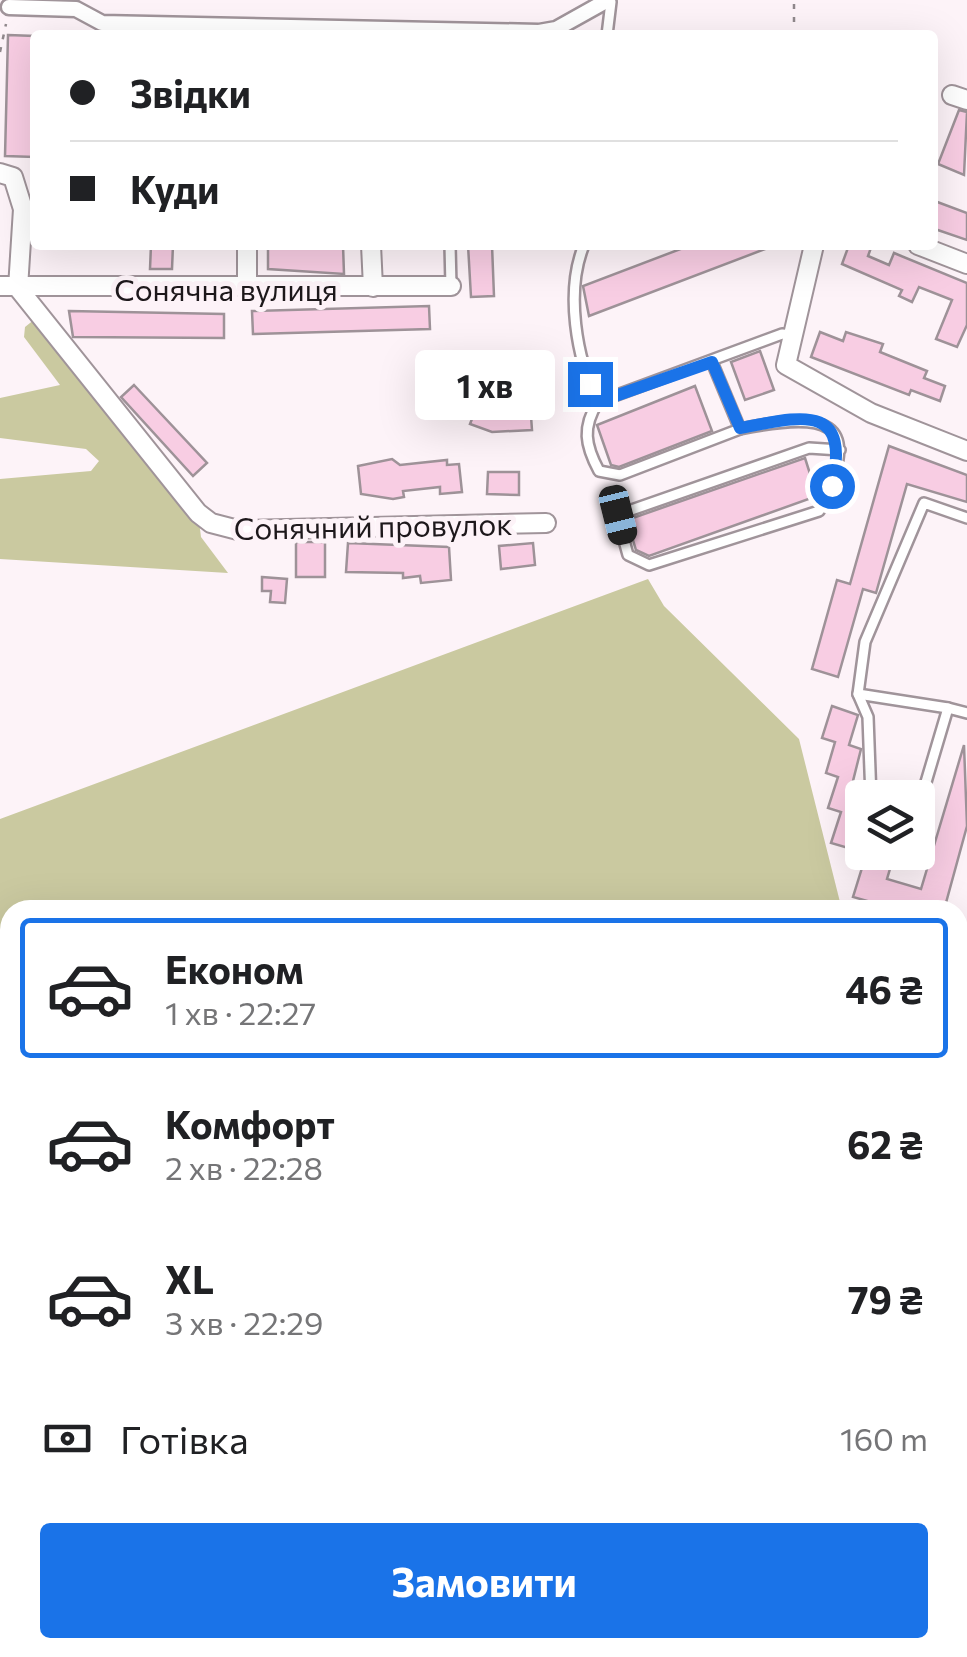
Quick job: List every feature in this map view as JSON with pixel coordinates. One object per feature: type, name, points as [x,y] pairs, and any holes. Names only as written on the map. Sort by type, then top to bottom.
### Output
[{"type":"street","points":[[550,30],[611,0]]},
{"type":"street","points":[[8,4],[76,9],[102,23],[442,30]]},
{"type":"street","points":[[0,174],[14,176],[23,209],[9,287]]},
{"type":"street","points":[[247,250],[247,288]]},
{"type":"street","points":[[371,250],[373,287]]},
{"type":"street","points":[[813,250],[786,366],[871,414],[967,451]]},
{"type":"street","points":[[931,250],[967,264]]},
{"type":"street","name":"Сонячна вулиця","points":[[9,287],[451,286]]},
{"type":"street","name":"Сонячний провулок","points":[[9,287],[198,512],[218,526],[238,530],[546,522]]},
{"type":"lane","points":[[607,30],[611,0]]},
{"type":"lane","points":[[450,250],[451,286]]},
{"type":"lane","points":[[583,250],[572,293],[590,384],[598,402],[585,434],[599,471],[611,476],[740,428],[794,418],[820,422],[831,430],[840,450],[832,486],[818,511],[649,565],[628,555],[618,515],[809,448],[840,450]]},
{"type":"lane","points":[[598,402],[782,334],[793,335]]},
{"type":"lane","points":[[712,362],[740,428]]},
{"type":"lane","points":[[870,780],[868,717],[858,694],[864,642],[924,503],[967,518]]},
{"type":"lane","points":[[858,694],[967,714]]},
{"type":"lane","points":[[927,780],[948,708]]},
{"type":"path","points":[[794,0],[794,30]]},
{"type":"path","points":[[0,52],[8,4]]},
{"type":"green space","points":[[40,315],[198,513],[201,537],[228,573],[0,559],[0,479],[91,471],[99,461],[86,449],[0,438],[0,398],[60,385],[24,337],[25,327]]},
{"type":"green space","points":[[648,579],[664,606],[799,739],[839,900],[0,900],[0,819]]},
{"type":"building","points":[[8,35],[30,36],[30,157],[5,156]]},
{"type":"building","points":[[959,110],[967,112],[964,175],[938,164]]},
{"type":"building","points":[[938,202],[967,213],[967,240],[938,230]]},
{"type":"building","points":[[151,250],[173,250],[172,269],[150,269]]},
{"type":"building","points":[[268,250],[343,250],[344,274],[268,269]]},
{"type":"building","points":[[468,250],[492,250],[494,296],[471,297]]},
{"type":"building","points":[[678,250],[762,250],[589,316],[583,286]]},
{"type":"building","points":[[847,250],[870,250],[868,256],[889,265],[894,253],[967,283],[967,325],[957,347],[936,339],[952,300],[919,287],[912,302],[899,296],[902,290],[842,264]]},
{"type":"building","points":[[429,306],[430,329],[253,334],[252,311]]},
{"type":"building","points":[[69,311],[224,314],[224,338],[73,337]]},
{"type":"building","points":[[820,332],[843,341],[846,332],[883,344],[880,352],[927,371],[924,378],[945,386],[940,401],[911,390],[909,395],[811,357]]},
{"type":"building","points":[[760,351],[774,390],[745,400],[731,362]]},
{"type":"building","points":[[509,371],[520,375],[523,384],[514,393],[515,417],[531,416],[532,430],[492,432],[470,424],[479,401],[486,403],[487,385]]},
{"type":"building","points":[[134,385],[207,463],[193,476],[121,397]]},
{"type":"building","points":[[695,386],[712,431],[619,467],[611,465],[597,425]]},
{"type":"building","points":[[889,446],[967,475],[967,502],[907,484],[876,593],[863,589],[838,677],[812,669],[837,580],[850,584]]},
{"type":"building","points":[[805,458],[817,496],[649,556],[636,550],[627,520]]},
{"type":"building","points":[[392,459],[400,465],[447,460],[447,465],[459,464],[462,492],[440,494],[440,487],[403,491],[404,497],[393,499],[361,494],[358,466]]},
{"type":"building","points":[[488,472],[519,472],[519,495],[487,494]]},
{"type":"building","points":[[296,542],[325,542],[325,577],[296,577]]},
{"type":"building","points":[[348,543],[449,547],[451,580],[421,583],[420,576],[403,578],[403,573],[346,572]]},
{"type":"building","points":[[533,543],[535,565],[501,569],[499,546]]},
{"type":"building","points":[[262,577],[287,579],[285,603],[270,602],[271,591],[262,591]]},
{"type":"building","points":[[832,706],[858,715],[849,745],[861,749],[853,780],[845,780],[845,847],[831,843],[841,812],[828,808],[838,777],[826,773],[835,742],[822,738]]},
{"type":"building","points":[[964,745],[967,826],[947,900],[853,897],[861,870],[890,870],[887,879],[921,889],[927,870],[935,870],[935,842]]},
{"type":"route","points":[[590,384],[598,402],[712,362],[740,428],[794,418],[820,422],[831,430],[840,450],[832,486]]}]
